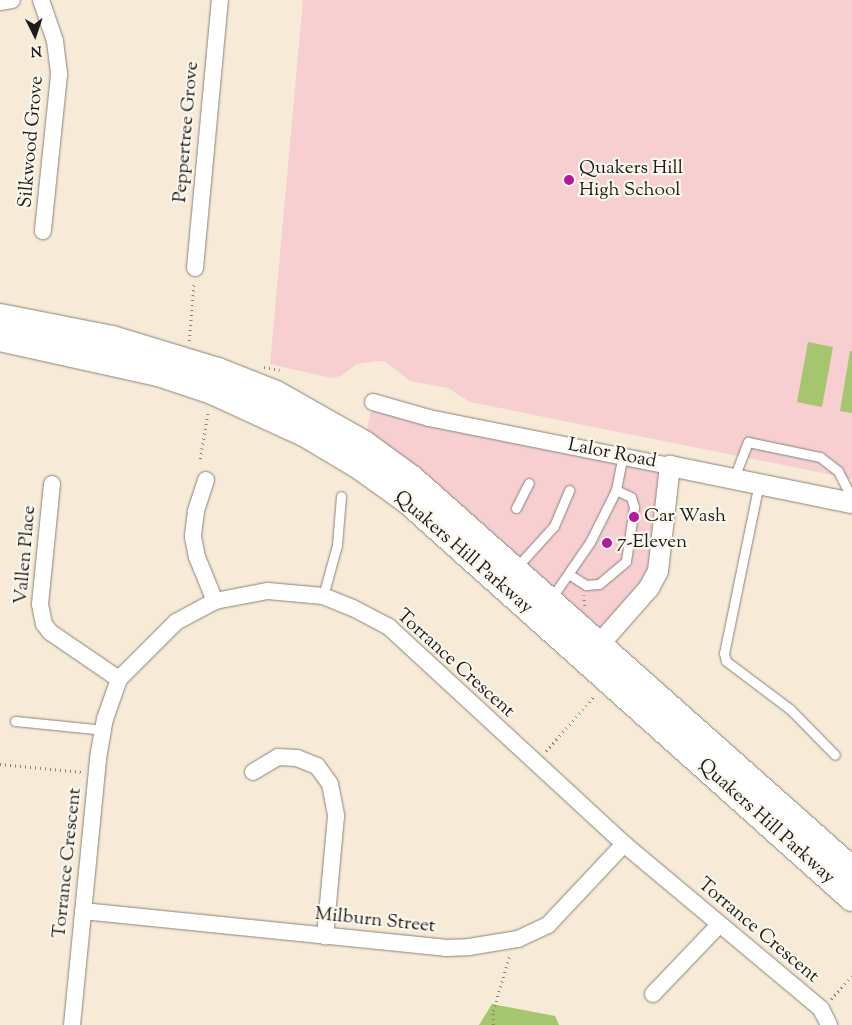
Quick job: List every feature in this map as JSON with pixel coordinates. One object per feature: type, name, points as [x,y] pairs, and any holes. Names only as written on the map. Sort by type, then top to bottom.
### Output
[{"type":"main road","name":"Quakers Hill Parkway","points":[[0,317],[160,351],[276,394],[364,444],[396,467],[550,600],[592,653],[852,898]]},
{"type":"main road","name":"Quakers Hill Parkway","points":[[0,338],[158,373],[212,391],[306,434],[362,467],[407,500],[852,870]]},
{"type":"street","points":[[0,2],[12,0]]},
{"type":"street","name":"Silkwood Grove","points":[[41,0],[55,41],[60,75],[43,231]]},
{"type":"street","name":"Peppertree Grove","points":[[195,268],[220,0]]},
{"type":"street","name":"Lalor Road","points":[[373,402],[429,418],[759,482],[852,503]]},
{"type":"street","points":[[592,653],[649,588],[658,571],[670,466]]},
{"type":"street","points":[[206,480],[196,511],[193,537],[197,557],[214,601]]},
{"type":"street","name":"Vallen Place","points":[[52,484],[40,604],[44,624],[54,635],[119,679]]},
{"type":"street","name":"Torrance Crescent","points":[[72,1025],[103,730],[119,679],[148,646],[176,622],[214,601],[268,591],[322,596],[353,608],[389,627],[535,764],[624,844],[718,926],[821,1010],[829,1025]]},
{"type":"street","points":[[253,772],[278,757],[297,758],[317,766],[330,784],[336,816],[325,936]]},
{"type":"street","name":"Milburn Street","points":[[83,911],[445,948],[518,939],[548,925],[560,915],[624,844]]},
{"type":"street","points":[[653,994],[718,926]]},
{"type":"lane","points":[[734,478],[748,442],[820,457],[838,471],[852,499]]},
{"type":"lane","points":[[550,600],[570,575],[616,490],[623,455]]},
{"type":"lane","points":[[759,482],[724,652],[726,661],[790,709],[836,755]]},
{"type":"lane","points":[[516,508],[529,483]]},
{"type":"lane","points":[[515,569],[554,526],[569,490]]},
{"type":"lane","points":[[570,575],[583,584],[602,583],[626,561],[634,507],[631,497],[616,490]]},
{"type":"lane","points":[[322,596],[337,545],[341,496]]},
{"type":"lane","points":[[15,721],[103,730]]},
{"type":"path","points":[[188,347],[195,268]]},
{"type":"path","points":[[200,459],[209,404]]},
{"type":"path","points":[[583,584],[586,613]]},
{"type":"path","points":[[535,764],[600,690]]},
{"type":"path","points":[[0,764],[82,772]]},
{"type":"path","points":[[493,1025],[493,1011],[510,955],[518,939]]},
{"type":"path","points":[[828,1003],[852,976]]},
{"type":"shaded area","name":"Quakers Hill High School","points":[[303,0],[852,0],[852,479],[470,402],[448,388],[410,381],[386,362],[377,361],[357,364],[341,376],[331,378],[270,364]]},
{"type":"shaded area","points":[[373,402],[671,465],[658,571],[600,644],[364,444]]},
{"type":"green space","points":[[808,342],[833,347],[822,407],[797,402]]},
{"type":"green space","points":[[850,351],[852,351],[852,413],[840,411]]},
{"type":"green space","points":[[492,1004],[555,1016],[559,1025],[479,1025]]},
{"type":"place","name":"Quakers Hill High School","points":[[569,180]]},
{"type":"place","name":"Car Wash","points":[[634,517]]},
{"type":"place","name":"7-Eleven","points":[[607,543]]}]
